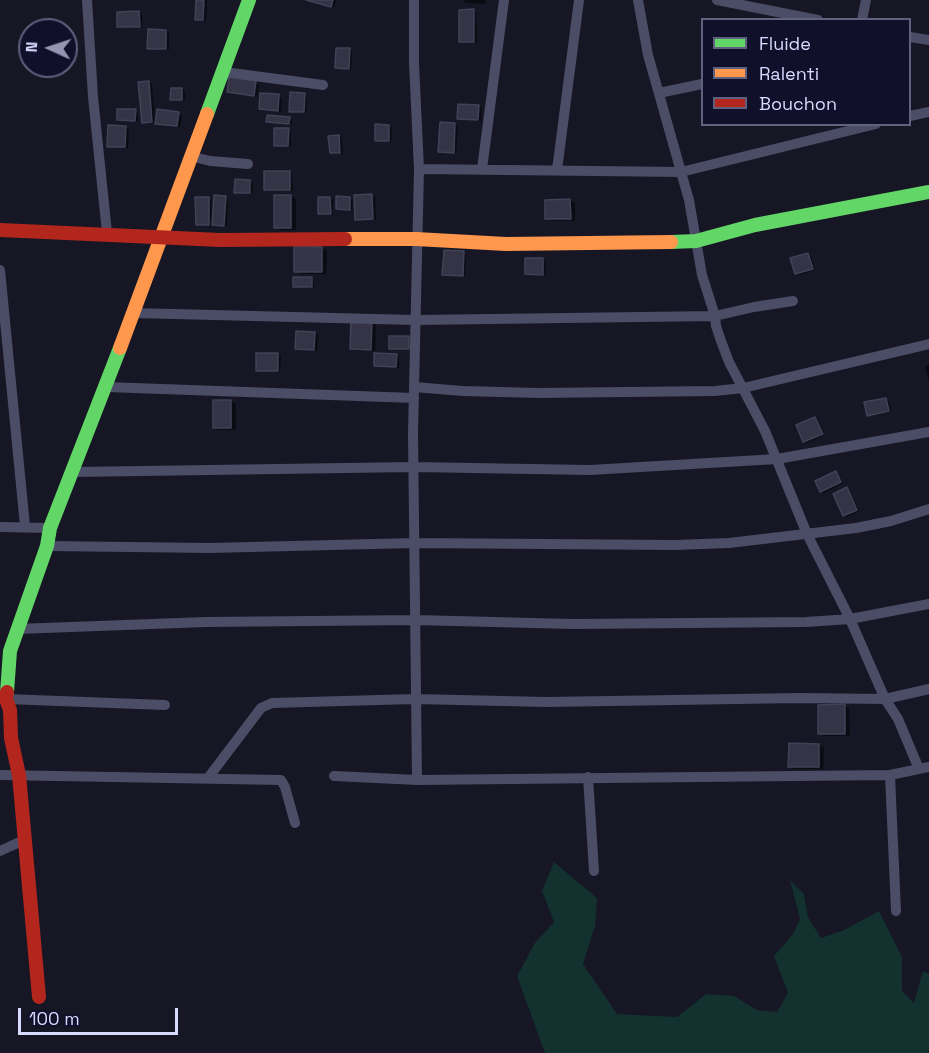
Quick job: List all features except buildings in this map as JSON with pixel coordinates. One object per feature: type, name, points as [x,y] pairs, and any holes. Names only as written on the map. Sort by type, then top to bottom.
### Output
[{"type":"street","points":[[87,0],[93,97],[107,233]]},
{"type":"street","points":[[39,997],[19,775],[11,738],[10,710],[6,699],[10,651],[47,546],[50,528],[106,387],[249,0]]},
{"type":"street","points":[[414,0],[414,63],[419,169],[414,392],[417,780]]},
{"type":"street","points":[[482,169],[504,0]]},
{"type":"street","points":[[557,170],[579,0]]},
{"type":"street","points":[[334,776],[417,780],[890,775],[924,768],[885,699],[850,619],[807,534],[777,459],[721,341],[707,294],[689,201],[648,55],[638,0]]},
{"type":"street","points":[[717,0],[753,4],[810,18]]},
{"type":"street","points":[[862,18],[866,0]]},
{"type":"street","points":[[911,37],[929,40]]},
{"type":"street","points":[[224,72],[323,85]]},
{"type":"street","points":[[659,93],[701,84]]},
{"type":"street","points":[[911,116],[929,112]]},
{"type":"street","points":[[419,169],[681,172],[868,126]]},
{"type":"street","points":[[190,156],[210,161],[248,164]]},
{"type":"street","points":[[0,230],[107,233],[220,240],[416,239],[506,244],[696,241],[766,223],[929,192]]},
{"type":"street","points":[[0,270],[25,526]]},
{"type":"street","points":[[133,313],[415,320],[715,316],[793,301]]},
{"type":"street","points":[[106,387],[414,392],[683,392],[743,388],[929,344]]},
{"type":"street","points":[[73,472],[414,467],[590,470],[777,459],[929,432]]},
{"type":"street","points":[[47,546],[210,548],[414,543],[675,545],[729,543],[891,521],[929,509]]},
{"type":"street","points":[[0,527],[50,528]]},
{"type":"street","points":[[17,629],[206,622],[415,620],[573,624],[806,622],[850,619],[929,604]]},
{"type":"street","points":[[208,778],[261,708],[272,703],[415,699],[547,702],[885,699],[929,689]]},
{"type":"street","points":[[6,699],[165,705]]},
{"type":"street","points":[[0,775],[281,780],[295,823]]},
{"type":"street","points":[[890,775],[896,911]]},
{"type":"street","points":[[588,777],[594,871]]},
{"type":"street","points":[[0,851],[24,840]]},
{"type":"green space","points":[[554,862],[597,898],[595,926],[583,964],[617,1014],[677,1017],[706,994],[734,996],[757,1010],[777,1012],[788,993],[774,956],[793,934],[800,919],[790,880],[804,894],[808,917],[821,938],[844,930],[879,911],[902,957],[902,991],[914,1003],[923,971],[929,974],[929,1053],[545,1053],[517,976],[535,943],[554,922],[542,891]]},
{"type":"traffic: fast","points":[[207,114],[249,0]]},
{"type":"traffic: fast","points":[[671,242],[696,241],[755,225],[929,192]]},
{"type":"traffic: fast","points":[[7,692],[10,651],[47,546],[50,528],[120,348]]},
{"type":"traffic: slow","points":[[120,348],[207,114]]},
{"type":"traffic: slow","points":[[345,239],[416,239],[506,244],[671,242]]},
{"type":"traffic: jam","points":[[0,230],[220,240],[345,239]]},
{"type":"traffic: jam","points":[[7,692],[11,738],[19,775],[39,997]]}]
